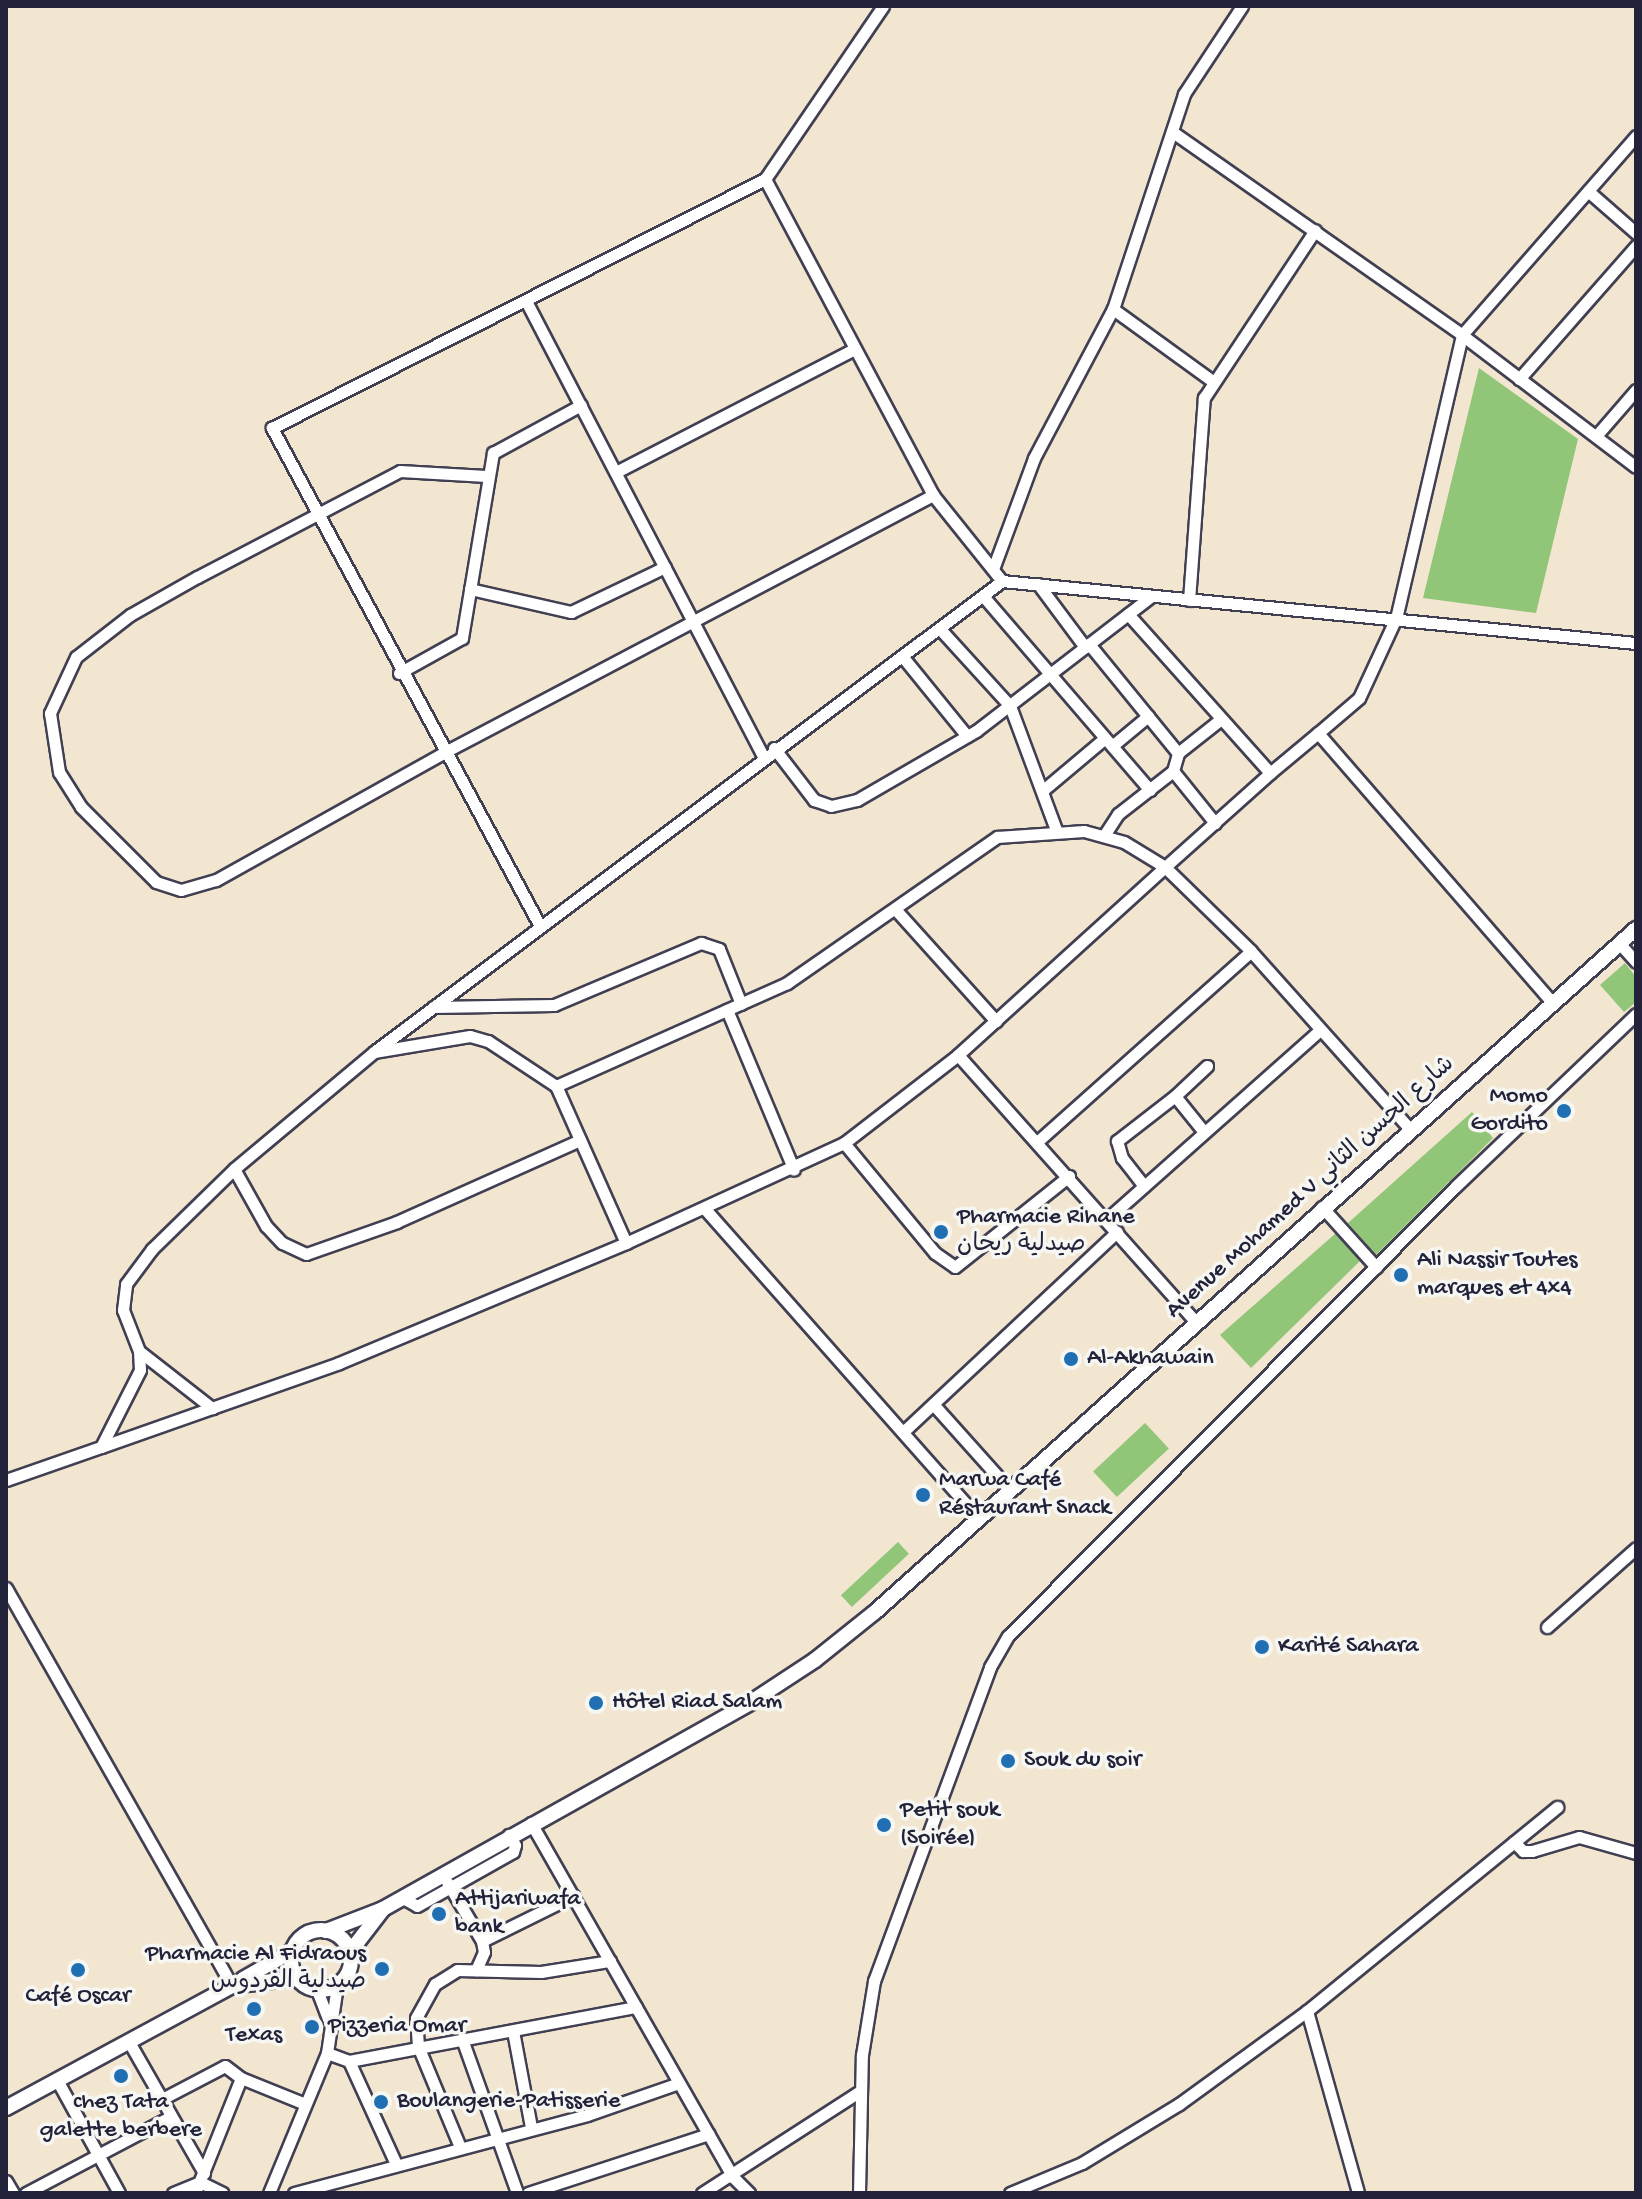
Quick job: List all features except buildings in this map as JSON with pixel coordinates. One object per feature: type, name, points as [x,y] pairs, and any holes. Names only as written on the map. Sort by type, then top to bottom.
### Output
[{"type":"main road","name":"Avenue Mohamed V شارع الحسن الثاني","points":[[6,2108],[236,1984],[292,1951],[302,1937],[383,1909],[442,1872],[803,1669],[875,1612],[1409,1128],[1636,929]]},
{"type":"main road","name":"Avenue Mohamed V شارع الحسن الثاني","points":[[337,1985],[349,1971],[350,1952],[383,1909]]},
{"type":"main road","points":[[326,1931],[341,1938],[350,1952]]},
{"type":"main road","points":[[292,1951],[296,1978],[317,1990],[337,1985]]},
{"type":"main road","name":"Avenue Mohamed V شارع الحسن الثاني","points":[[236,1984],[296,1978]]},
{"type":"street","points":[[540,926],[399,673],[272,428],[765,179],[883,6]]},
{"type":"street","points":[[993,569],[1034,458],[1113,309],[1190,83],[1242,6]]},
{"type":"street","points":[[1174,133],[1462,335],[1636,467]]},
{"type":"street","points":[[6,1480],[339,1363],[794,1170],[844,1143],[958,1055],[1270,773],[1359,698],[1396,618],[1462,335],[1636,136]]},
{"type":"street","points":[[765,179],[852,350],[933,495],[1002,581]]},
{"type":"street","points":[[1588,191],[1636,233]]},
{"type":"street","points":[[1189,600],[1199,413],[1211,380],[1315,230]]},
{"type":"street","points":[[1519,379],[1636,246]]},
{"type":"street","points":[[526,301],[763,756]]},
{"type":"street","points":[[1113,309],[1211,380]]},
{"type":"street","points":[[616,472],[852,350]]},
{"type":"street","points":[[1596,436],[1636,390]]},
{"type":"street","points":[[399,673],[458,643],[470,589],[486,476],[500,447],[581,405]]},
{"type":"street","points":[[486,476],[400,471],[130,615],[76,657],[50,713],[59,772],[81,807],[156,882],[181,890],[232,872],[443,753],[696,624],[933,495]]},
{"type":"street","points":[[470,589],[571,612],[665,567]]},
{"type":"street","points":[[101,1447],[133,1389],[139,1351],[123,1310],[126,1284],[152,1249],[234,1169],[374,1052],[763,756],[1002,581],[1636,643]]},
{"type":"street","points":[[1038,584],[1178,753]]},
{"type":"street","points":[[983,596],[1150,790]]},
{"type":"street","points":[[774,748],[814,800],[840,806],[967,736],[1150,597]]},
{"type":"street","points":[[1128,614],[1270,773]]},
{"type":"street","points":[[940,629],[1010,706],[1056,830]]},
{"type":"street","points":[[902,656],[967,736]]},
{"type":"street","points":[[1042,791],[1148,716]]},
{"type":"street","points":[[1105,834],[1109,823],[1173,771],[1178,753],[1221,719]]},
{"type":"street","points":[[1318,733],[1552,1002]]},
{"type":"street","points":[[1173,771],[1215,823]]},
{"type":"street","points":[[556,1086],[803,973],[997,837],[1056,830],[1105,834],[1165,867],[1251,951],[1319,1031],[1409,1128]]},
{"type":"street","points":[[895,909],[996,1021]]},
{"type":"street","points":[[433,1007],[554,1005],[701,943],[719,949],[741,1004]]},
{"type":"street","points":[[1619,943],[1636,962]]},
{"type":"street","points":[[1038,1141],[1251,951]]},
{"type":"street","points":[[727,1010],[794,1170]]},
{"type":"street","points":[[859,2193],[860,2091],[874,1981],[990,1667],[1008,1636],[1376,1267],[1636,1014]]},
{"type":"street","points":[[1106,1220],[1319,1031]]},
{"type":"street","points":[[374,1052],[470,1036],[488,1041],[556,1086],[626,1243]]},
{"type":"street","points":[[958,1055],[1038,1141],[1195,1321]]},
{"type":"street","points":[[1144,1186],[1122,1158],[1117,1141],[1175,1096],[1207,1066]]},
{"type":"street","points":[[1175,1096],[1204,1132]]},
{"type":"street","points":[[234,1169],[266,1226],[282,1243],[306,1254],[397,1222],[580,1140]]},
{"type":"street","points":[[844,1143],[935,1253],[955,1267],[1069,1176]]},
{"type":"street","points":[[1322,1207],[1376,1267]]},
{"type":"street","points":[[705,1209],[978,1518]]},
{"type":"street","points":[[903,1432],[1117,1232]]},
{"type":"street","points":[[139,1351],[212,1408]]},
{"type":"street","points":[[933,1404],[1009,1489]]},
{"type":"street","points":[[1547,1627],[1636,1548]]},
{"type":"street","points":[[6,1588],[236,1984]]},
{"type":"street","points":[[1010,2193],[1082,2163],[1137,2133],[1307,2011],[1557,1807]]},
{"type":"street","points":[[531,1823],[733,2177],[749,2193]]},
{"type":"street","points":[[401,1897],[414,1907],[513,1852],[515,1845],[509,1835]]},
{"type":"street","points":[[1514,1842],[1523,1851],[1532,1851],[1579,1837],[1636,1853]]},
{"type":"street","points":[[442,1872],[482,1941],[484,1952],[476,1970]]},
{"type":"street","points":[[482,1941],[573,1896]]},
{"type":"street","points":[[460,2147],[418,2046],[416,2018],[435,1984],[457,1970],[541,1972],[610,1961]]},
{"type":"street","points":[[337,1985],[327,2053],[271,2189],[293,2193],[679,2083]]},
{"type":"street","points":[[317,1990],[330,2026]]},
{"type":"street","points":[[327,2053],[349,2061],[636,2007]]},
{"type":"street","points":[[1307,2011],[1358,2193]]},
{"type":"street","points":[[513,2031],[531,2127]]},
{"type":"street","points":[[462,2039],[517,2193]]},
{"type":"street","points":[[129,2042],[170,2117],[200,2183],[223,2193]]},
{"type":"street","points":[[349,2061],[396,2164]]},
{"type":"street","points":[[160,2100],[225,2066],[241,2078],[305,2104]]},
{"type":"street","points":[[173,2193],[200,2183],[241,2078]]},
{"type":"street","points":[[57,2080],[119,2193]]},
{"type":"street","points":[[702,2193],[733,2177],[860,2091]]},
{"type":"street","points":[[26,2193],[170,2117]]},
{"type":"street","points":[[528,2193],[709,2134]]},
{"type":"street","points":[[6,2181],[13,2193]]},
{"type":"green space","points":[[1479,368],[1578,439],[1536,613],[1423,598]]},
{"type":"green space","points":[[1625,963],[1636,977],[1636,1002],[1624,1012],[1600,985]]},
{"type":"green space","points":[[1472,1112],[1493,1138],[1376,1255],[1348,1223]]},
{"type":"green space","points":[[1336,1233],[1360,1261],[1251,1368],[1220,1335]]},
{"type":"green space","points":[[1145,1423],[1169,1449],[1117,1497],[1093,1471]]},
{"type":"green space","points":[[898,1542],[909,1554],[852,1607],[841,1595]]},
{"type":"place","name":"Momo Gordito","points":[[1564,1111]]},
{"type":"place","name":"Pharmacie Rihane صيدلية ريحان","points":[[941,1232]]},
{"type":"place","name":"Ali Nassir Toutes marques et 4x4","points":[[1401,1275]]},
{"type":"place","name":"Al-Akhawain","points":[[1071,1359]]},
{"type":"place","name":"Marwa Café Réstaurant Snack","points":[[923,1495]]},
{"type":"place","name":"Karité Sahara","points":[[1262,1647]]},
{"type":"place","name":"Hôtel Riad Salam","points":[[596,1703]]},
{"type":"place","name":"Souk du soir","points":[[1008,1761]]},
{"type":"place","name":"Petit souk (Soirée)","points":[[884,1825]]},
{"type":"place","name":"Attijariwafa bank","points":[[439,1914]]},
{"type":"place","name":"Pharmacie Al Fidraous صيدلية الفردوس","points":[[382,1969]]},
{"type":"place","name":"Café Oscar","points":[[78,1970]]},
{"type":"place","name":"Texas","points":[[254,2009]]},
{"type":"place","name":"Pizzeria Omar","points":[[312,2027]]},
{"type":"place","name":"chez Tata galette berbere","points":[[121,2076]]},
{"type":"place","name":"Boulangerie-Patisserie","points":[[381,2102]]}]
